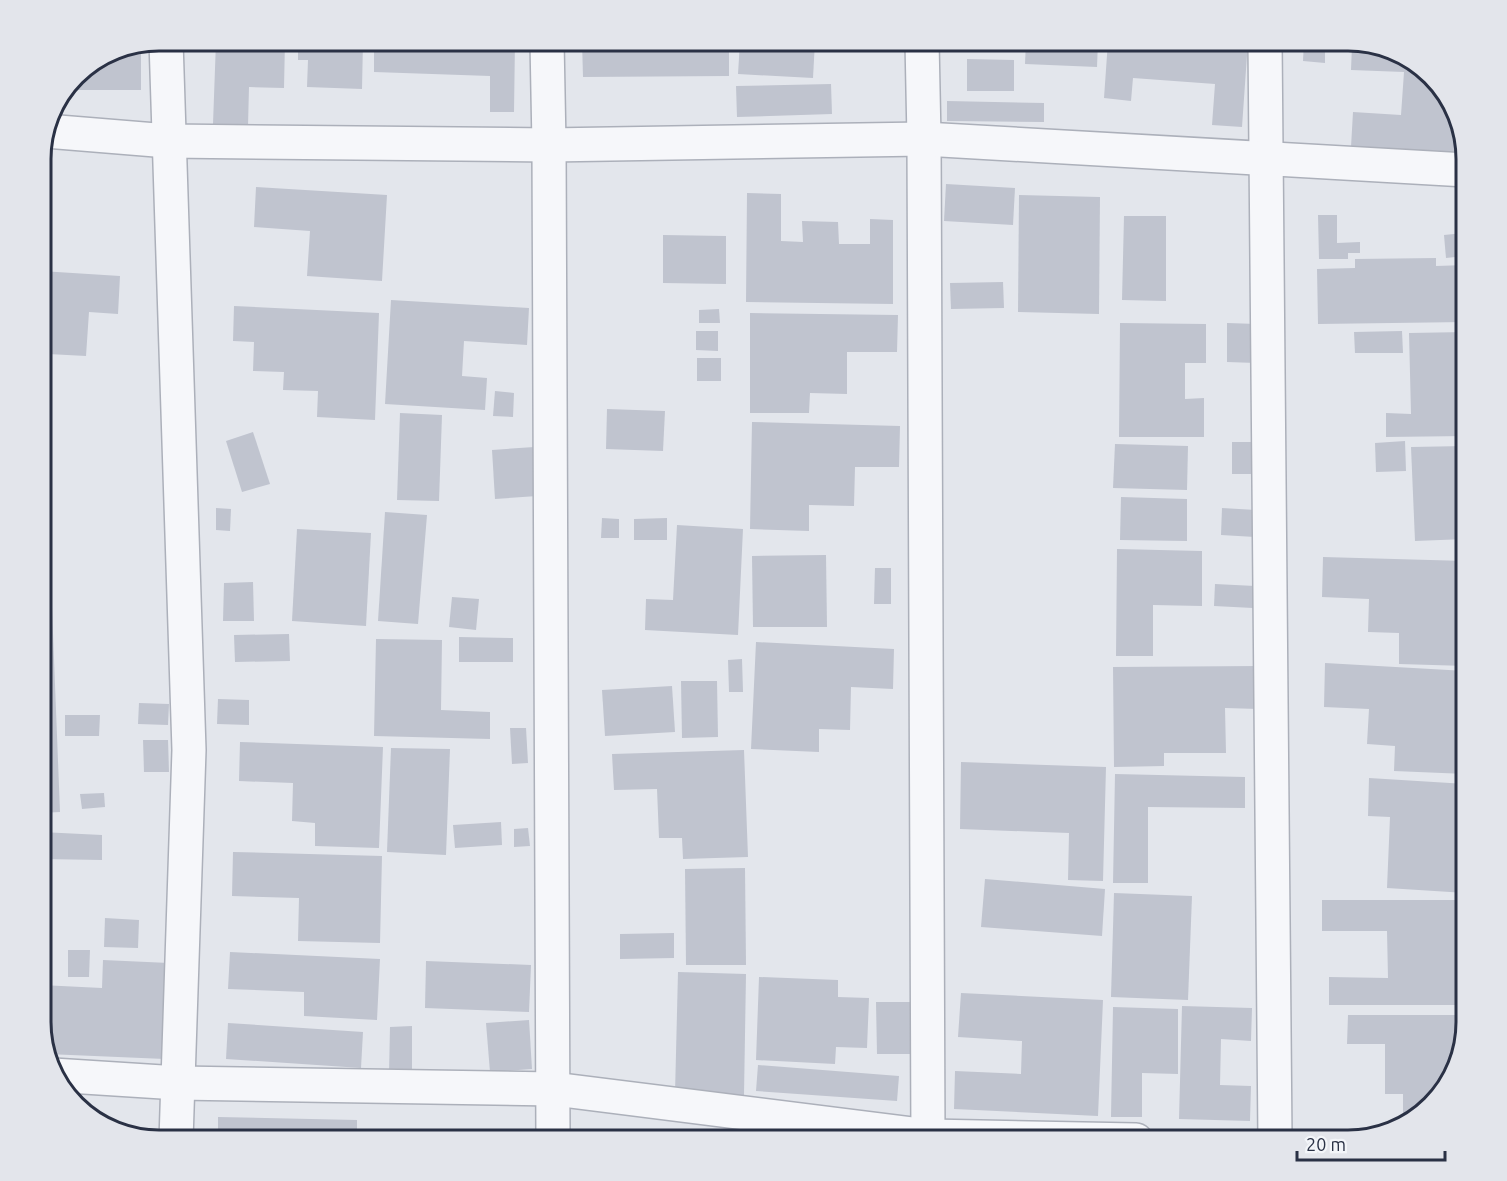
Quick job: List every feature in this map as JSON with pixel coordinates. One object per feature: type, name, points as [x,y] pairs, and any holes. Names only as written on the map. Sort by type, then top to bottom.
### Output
[{"type":"street","points":[[165,51],[189,750],[176,1130]]},
{"type":"street","points":[[547,51],[553,1130]]},
{"type":"street","points":[[922,51],[929,1130]]},
{"type":"street","points":[[1265,51],[1275,1130]]},
{"type":"street","points":[[55,132],[168,141],[549,145],[924,139],[1456,169]]},
{"type":"street","points":[[65,1076],[178,1083],[554,1089],[868,1130]]},
{"type":"building","points":[[216,51],[285,51],[284,88],[249,87],[248,126],[213,124]]},
{"type":"building","points":[[298,51],[363,51],[362,89],[307,87],[308,60],[298,60]]},
{"type":"building","points":[[374,51],[515,51],[514,112],[490,112],[490,76],[374,72]]},
{"type":"building","points":[[582,51],[729,51],[729,76],[583,77]]},
{"type":"building","points":[[739,51],[814,51],[813,78],[738,74]]},
{"type":"building","points":[[1026,51],[1098,51],[1097,67],[1025,64]]},
{"type":"building","points":[[1107,51],[1247,51],[1242,127],[1212,125],[1215,84],[1133,78],[1131,101],[1104,98]]},
{"type":"building","points":[[1304,51],[1325,51],[1325,63],[1303,61]]},
{"type":"building","points":[[1352,51],[1383,57],[1414,73],[1434,93],[1445,111],[1454,138],[1455,152],[1351,147],[1353,112],[1401,115],[1404,72],[1351,70]]},
{"type":"building","points":[[141,53],[141,90],[76,90],[99,69],[111,62]]},
{"type":"building","points":[[967,59],[1014,60],[1014,91],[967,91]]},
{"type":"building","points":[[831,84],[832,114],[737,117],[736,86]]},
{"type":"building","points":[[947,101],[1044,103],[1044,122],[947,121]]},
{"type":"building","points":[[946,184],[1015,188],[1013,225],[944,221]]},
{"type":"building","points":[[256,187],[387,195],[382,281],[307,276],[310,231],[254,227]]},
{"type":"building","points":[[747,193],[781,194],[781,241],[803,242],[802,221],[838,222],[839,244],[870,244],[870,219],[893,220],[893,304],[746,302]]},
{"type":"building","points":[[1019,195],[1100,197],[1099,314],[1018,312]]},
{"type":"building","points":[[1318,215],[1337,215],[1337,243],[1360,242],[1360,253],[1348,253],[1348,259],[1319,259]]},
{"type":"building","points":[[1124,216],[1166,216],[1166,301],[1122,300]]},
{"type":"building","points":[[1456,234],[1456,257],[1446,258],[1444,235]]},
{"type":"building","points":[[663,235],[726,236],[726,284],[663,283]]},
{"type":"building","points":[[1436,258],[1436,266],[1456,265],[1456,322],[1318,324],[1317,269],[1355,268],[1355,259]]},
{"type":"building","points":[[51,272],[120,276],[118,314],[89,312],[86,356],[51,354]]},
{"type":"building","points":[[1003,282],[1004,308],[951,309],[950,283]]},
{"type":"building","points":[[391,300],[529,308],[527,345],[464,341],[462,376],[487,378],[485,410],[385,404]]},
{"type":"building","points":[[234,306],[379,313],[375,420],[317,417],[318,391],[283,390],[284,372],[253,371],[254,342],[233,341]]},
{"type":"building","points":[[719,309],[720,323],[699,323],[699,310]]},
{"type":"building","points":[[750,313],[898,315],[897,352],[847,352],[847,394],[810,393],[809,413],[750,413]]},
{"type":"building","points":[[1120,323],[1206,324],[1206,363],[1185,363],[1185,399],[1204,398],[1204,437],[1119,437]]},
{"type":"building","points":[[1227,323],[1257,324],[1256,363],[1227,362]]},
{"type":"building","points":[[696,331],[718,331],[718,351],[696,350]]},
{"type":"building","points":[[1402,331],[1403,353],[1355,353],[1354,332]]},
{"type":"building","points":[[1456,332],[1456,436],[1386,437],[1386,413],[1411,414],[1409,333]]},
{"type":"building","points":[[697,358],[721,358],[721,381],[697,381]]},
{"type":"building","points":[[495,391],[514,393],[513,417],[493,416]]},
{"type":"building","points":[[607,409],[665,411],[663,451],[606,449]]},
{"type":"building","points":[[400,413],[442,415],[439,501],[397,500]]},
{"type":"building","points":[[752,422],[900,426],[899,467],[855,467],[854,506],[809,505],[809,531],[750,529]]},
{"type":"building","points":[[253,432],[270,484],[242,492],[226,441]]},
{"type":"building","points":[[1405,441],[1406,471],[1376,472],[1375,443]]},
{"type":"building","points":[[1232,442],[1260,442],[1260,474],[1232,474]]},
{"type":"building","points":[[1115,444],[1188,446],[1187,490],[1113,488]]},
{"type":"building","points":[[1456,446],[1456,539],[1415,541],[1411,447]]},
{"type":"building","points":[[534,447],[537,496],[495,499],[492,450]]},
{"type":"building","points":[[1121,497],[1187,499],[1187,541],[1120,540]]},
{"type":"building","points":[[216,508],[231,509],[230,531],[216,530]]},
{"type":"building","points":[[1222,508],[1256,510],[1255,537],[1221,535]]},
{"type":"building","points":[[385,512],[427,515],[418,624],[378,621]]},
{"type":"building","points":[[602,518],[619,519],[619,538],[601,538]]},
{"type":"building","points":[[667,518],[667,540],[634,540],[634,519]]},
{"type":"building","points":[[677,525],[743,529],[738,635],[645,630],[646,599],[673,600]]},
{"type":"building","points":[[297,529],[371,533],[366,626],[292,621]]},
{"type":"building","points":[[1117,549],[1202,551],[1202,606],[1153,605],[1153,656],[1116,656]]},
{"type":"building","points":[[826,555],[827,627],[753,627],[752,556]]},
{"type":"building","points":[[1323,557],[1456,561],[1456,666],[1399,664],[1399,633],[1368,632],[1369,599],[1322,597]]},
{"type":"building","points":[[875,568],[891,568],[891,604],[874,604]]},
{"type":"building","points":[[253,582],[254,621],[223,621],[224,583]]},
{"type":"building","points":[[1215,584],[1255,586],[1253,608],[1214,606]]},
{"type":"building","points":[[452,597],[479,599],[476,630],[449,627]]},
{"type":"building","points":[[51,608],[60,812],[51,812]]},
{"type":"building","points":[[289,634],[290,661],[235,662],[234,635]]},
{"type":"building","points":[[459,637],[513,638],[513,662],[459,662]]},
{"type":"building","points":[[376,639],[442,640],[441,710],[490,712],[490,739],[374,736]]},
{"type":"building","points":[[756,642],[894,649],[893,689],[851,687],[850,730],[819,729],[819,752],[751,749]]},
{"type":"building","points":[[742,659],[743,692],[729,692],[728,660]]},
{"type":"building","points":[[1325,663],[1456,670],[1456,774],[1394,771],[1395,746],[1367,744],[1369,709],[1324,707]]},
{"type":"building","points":[[1258,666],[1258,709],[1225,708],[1226,753],[1164,753],[1164,766],[1114,767],[1113,667]]},
{"type":"building","points":[[681,681],[717,681],[718,737],[682,738]]},
{"type":"building","points":[[672,686],[675,732],[605,736],[602,690]]},
{"type":"building","points":[[218,699],[249,700],[249,725],[217,724]]},
{"type":"building","points":[[139,703],[169,704],[168,725],[138,724]]},
{"type":"building","points":[[65,715],[100,715],[99,736],[65,736]]},
{"type":"building","points":[[510,728],[526,728],[528,763],[512,764]]},
{"type":"building","points":[[143,740],[168,740],[169,772],[144,772]]},
{"type":"building","points":[[240,742],[383,747],[379,848],[315,846],[315,823],[292,821],[293,783],[239,781]]},
{"type":"building","points":[[391,748],[450,749],[446,855],[387,852]]},
{"type":"building","points":[[744,750],[748,857],[683,859],[682,838],[659,838],[657,789],[614,790],[612,754]]},
{"type":"building","points":[[961,762],[1106,767],[1103,881],[1068,880],[1069,833],[960,829]]},
{"type":"building","points":[[1115,774],[1245,777],[1245,808],[1148,807],[1148,883],[1113,883]]},
{"type":"building","points":[[1369,778],[1456,783],[1456,892],[1387,888],[1390,817],[1368,816]]},
{"type":"building","points":[[104,793],[105,807],[82,809],[80,794]]},
{"type":"building","points":[[501,822],[502,845],[455,848],[453,825]]},
{"type":"building","points":[[528,828],[530,846],[514,847],[514,829]]},
{"type":"building","points":[[51,832],[102,835],[102,860],[51,859]]},
{"type":"building","points":[[233,852],[382,856],[380,943],[298,941],[299,898],[232,896]]},
{"type":"building","points":[[745,868],[746,965],[686,965],[685,869]]},
{"type":"building","points":[[985,879],[1105,889],[1102,936],[981,927]]},
{"type":"building","points":[[1114,893],[1192,896],[1188,1000],[1111,997]]},
{"type":"building","points":[[1322,900],[1456,900],[1456,1005],[1329,1005],[1329,977],[1388,978],[1387,931],[1322,931]]},
{"type":"building","points":[[105,918],[139,920],[138,948],[104,947]]},
{"type":"building","points":[[674,933],[674,958],[620,959],[620,934]]},
{"type":"building","points":[[68,950],[90,950],[89,977],[68,977]]},
{"type":"building","points":[[230,952],[380,959],[377,1020],[304,1016],[304,992],[228,989]]},
{"type":"building","points":[[103,960],[169,963],[165,1059],[56,1054],[51,1029],[51,985],[102,988]]},
{"type":"building","points":[[426,961],[531,965],[529,1012],[425,1008]]},
{"type":"building","points":[[678,972],[746,974],[744,1095],[675,1094]]},
{"type":"building","points":[[759,977],[838,980],[838,997],[869,998],[867,1048],[836,1047],[835,1064],[756,1060]]},
{"type":"building","points":[[961,993],[1103,1000],[1098,1116],[954,1109],[955,1071],[1021,1074],[1022,1041],[958,1037]]},
{"type":"building","points":[[876,1002],[913,1002],[912,1054],[877,1054]]},
{"type":"building","points":[[1182,1006],[1252,1008],[1251,1041],[1221,1039],[1220,1085],[1251,1086],[1250,1121],[1179,1119]]},
{"type":"building","points":[[1113,1007],[1178,1009],[1178,1074],[1142,1073],[1142,1117],[1111,1117]]},
{"type":"building","points":[[1348,1015],[1456,1015],[1454,1043],[1445,1070],[1434,1088],[1414,1108],[1403,1115],[1403,1094],[1385,1094],[1385,1044],[1347,1044]]},
{"type":"building","points":[[529,1020],[532,1069],[490,1072],[486,1023]]},
{"type":"building","points":[[228,1023],[363,1032],[361,1068],[226,1059]]},
{"type":"building","points":[[412,1026],[412,1076],[389,1075],[390,1027]]},
{"type":"building","points":[[758,1065],[899,1076],[897,1101],[756,1091]]},
{"type":"building","points":[[218,1117],[357,1120],[357,1130],[218,1130]]}]
